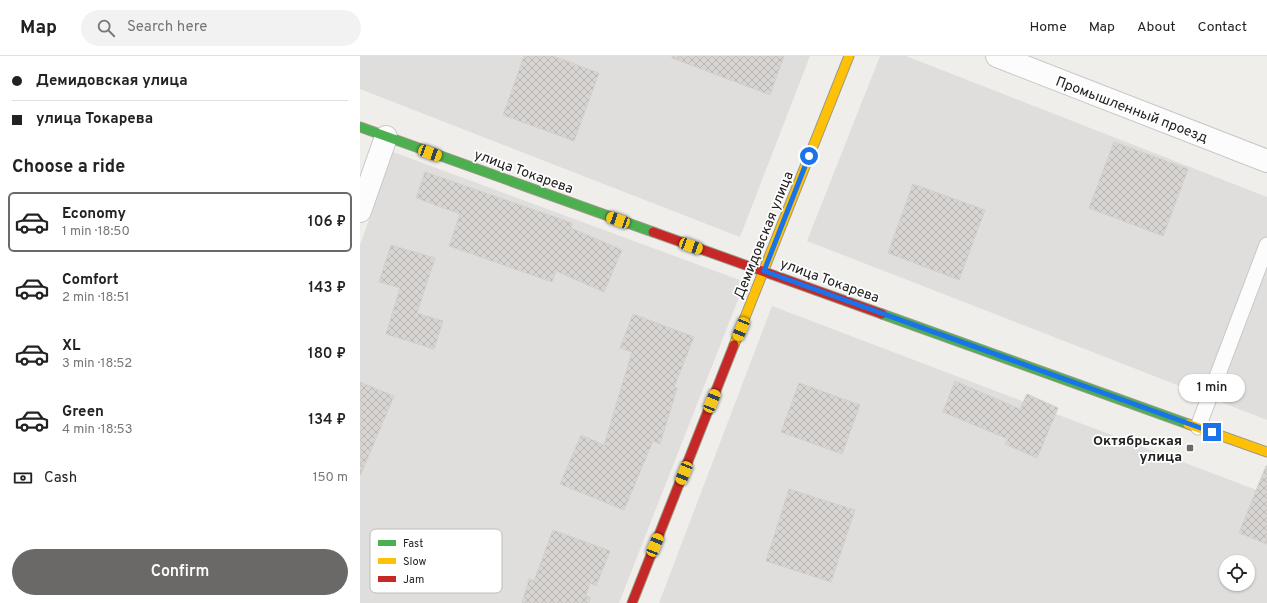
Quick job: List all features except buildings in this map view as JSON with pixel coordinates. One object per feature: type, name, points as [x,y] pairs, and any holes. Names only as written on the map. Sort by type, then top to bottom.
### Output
[{"type":"street","name":"Демидовская улица","points":[[632,603],[849,56]]},
{"type":"street","name":"Промышленный проезд","points":[[997,56],[1267,161]]},
{"type":"street","name":"улица Токарева","points":[[360,127],[1267,452]]},
{"type":"street","points":[[360,211],[386,137]]},
{"type":"lane","points":[[1198,427],[1267,245]]},
{"type":"shaded area","points":[[360,56],[810,56],[740,237],[360,89]]},
{"type":"shaded area","points":[[880,56],[906,56],[1267,197],[1267,420],[807,241]]},
{"type":"shaded area","points":[[393,152],[745,282],[619,603],[360,603],[360,245]]},
{"type":"shaded area","points":[[772,306],[1267,494],[1267,603],[659,603]]},
{"type":"traffic: fast","points":[[360,127],[653,232]]},
{"type":"traffic: fast","points":[[882,314],[1188,424]]},
{"type":"traffic: slow","points":[[734,345],[849,56]]},
{"type":"traffic: slow","points":[[1188,424],[1267,452]]},
{"type":"traffic: jam","points":[[653,232],[882,314]]},
{"type":"traffic: jam","points":[[632,603],[734,345]]},
{"type":"place","name":"Октябрьская улица","points":[[1190,448]]},
{"type":"route","points":[[809,156],[764,271],[1212,432]]}]
